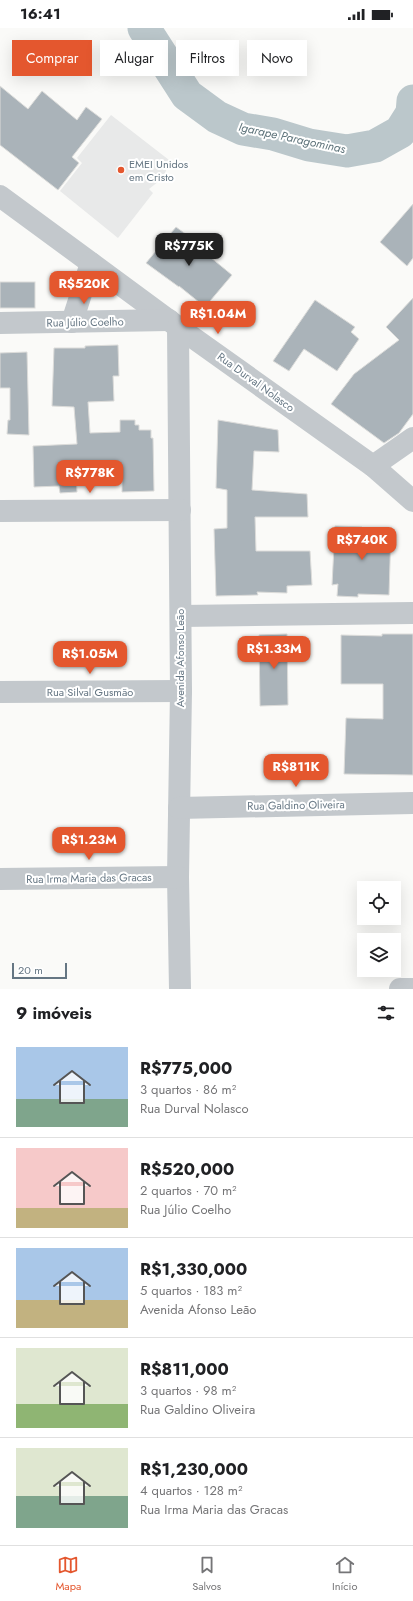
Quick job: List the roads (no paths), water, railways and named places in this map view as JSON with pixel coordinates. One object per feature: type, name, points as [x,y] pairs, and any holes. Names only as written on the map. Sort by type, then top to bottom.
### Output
[{"type":"street","name":"Rua Durval Nolasco","points":[[0,196],[174,324],[372,466],[412,497]]},
{"type":"street","points":[[72,322],[91,263]]},
{"type":"street","name":"Rua Júlio Coelho","points":[[0,323],[72,322],[174,324]]},
{"type":"street","name":"Avenida Afonso Leão","points":[[174,324],[180,510],[181,616],[178,877],[180,989]]},
{"type":"street","points":[[372,466],[413,438]]},
{"type":"street","points":[[0,511],[180,510]]},
{"type":"street","points":[[181,616],[413,613]]},
{"type":"street","name":"Rua Silval Gusmão","points":[[0,692],[181,691]]},
{"type":"street","name":"Rua Galdino Oliveira","points":[[179,808],[413,803]]},
{"type":"street","name":"Rua Irma Maria das Gracas","points":[[0,879],[178,877]]},
{"type":"street","points":[[400,989],[413,989]]},
{"type":"waterway","name":"Igarape Paragominas","points":[[144,28],[187,95],[217,117],[243,129],[273,134],[309,145],[347,151],[375,146],[400,132],[412,113],[413,101]]},
{"type":"place","name":"EMEI Unidos em Cristo","points":[[121,170]]}]
